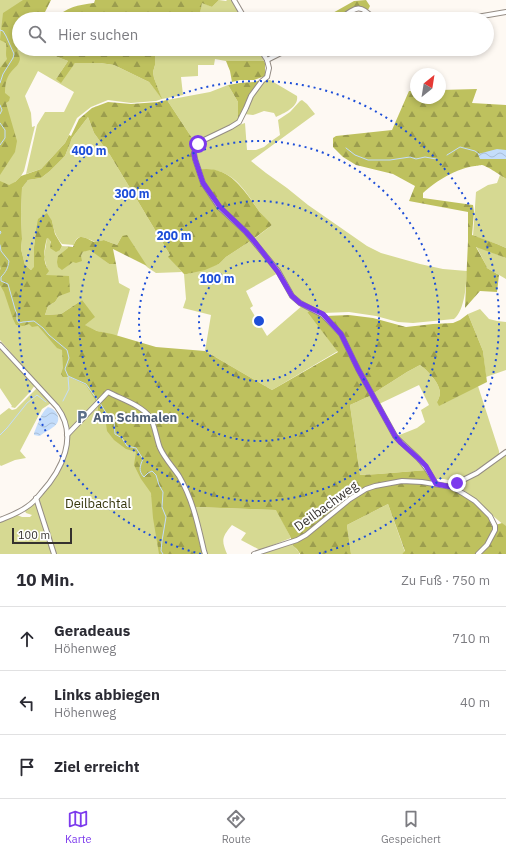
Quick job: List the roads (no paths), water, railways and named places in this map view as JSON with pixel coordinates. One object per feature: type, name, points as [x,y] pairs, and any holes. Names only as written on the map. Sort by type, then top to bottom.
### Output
[{"type":"street","points":[[234,0],[241,12]]},
{"type":"street","points":[[350,12],[355,8],[362,8],[368,12]]},
{"type":"street","points":[[494,14],[506,12]]},
{"type":"street","points":[[264,56],[269,68],[267,77],[262,81],[251,96],[239,122],[204,140],[198,144],[196,148],[194,153],[195,159],[203,183],[220,207],[246,232],[278,272],[292,296],[300,303],[323,314],[341,334],[358,369],[395,436],[426,466],[436,484]]},
{"type":"street","points":[[267,60],[275,56]]},
{"type":"street","points":[[0,344],[57,407],[66,424],[67,435],[65,452],[59,469],[44,490],[29,506],[0,520]]},
{"type":"street","points":[[67,435],[108,392],[142,409],[151,417],[161,450],[179,476],[190,499],[205,554]]},
{"type":"street","points":[[478,554],[487,545],[495,530],[493,520],[475,502],[452,487],[477,473],[506,452]]},
{"type":"street","name":"Deilbachweg","points":[[254,554],[297,540],[306,535],[350,499],[366,489],[375,486],[402,482],[422,482],[452,487]]},
{"type":"street","points":[[36,498],[54,554]]},
{"type":"water","points":[[497,149],[506,150],[506,159],[480,159],[478,154]]},
{"type":"water","points":[[48,407],[56,412],[58,416],[57,423],[41,435],[34,435],[42,415]]},
{"type":"waterway","points":[[0,30],[3,31],[12,50]]},
{"type":"waterway","points":[[0,83],[3,74],[14,56]]},
{"type":"waterway","points":[[0,105],[2,110],[0,114]]},
{"type":"waterway","points":[[0,123],[5,130],[5,138],[0,145]]},
{"type":"waterway","points":[[447,155],[460,147],[475,151],[479,154]]},
{"type":"waterway","points":[[346,148],[355,155],[368,160],[390,160],[410,157],[416,159],[425,157],[436,159]]},
{"type":"waterway","points":[[0,245],[1,251],[9,261],[8,266],[1,277],[1,281],[8,284],[17,314],[17,320],[19,323],[34,321],[67,350],[69,358],[65,369],[68,376],[86,384],[98,401]]},
{"type":"waterway","points":[[63,401],[69,389],[68,377]]},
{"type":"waterway","points":[[0,435],[27,403],[37,395],[46,402]]},
{"type":"waterway","points":[[100,403],[108,416],[114,421],[115,434],[122,438],[127,446],[136,448],[143,459],[140,468],[142,475],[144,477],[152,471],[156,475],[163,492],[162,507],[166,517],[161,551],[163,554]]},
{"type":"place","name":"Am Schmalen","points":[[82,417]]},
{"type":"park label","name":"Deilbachtal","points":[[98,503]]}]
